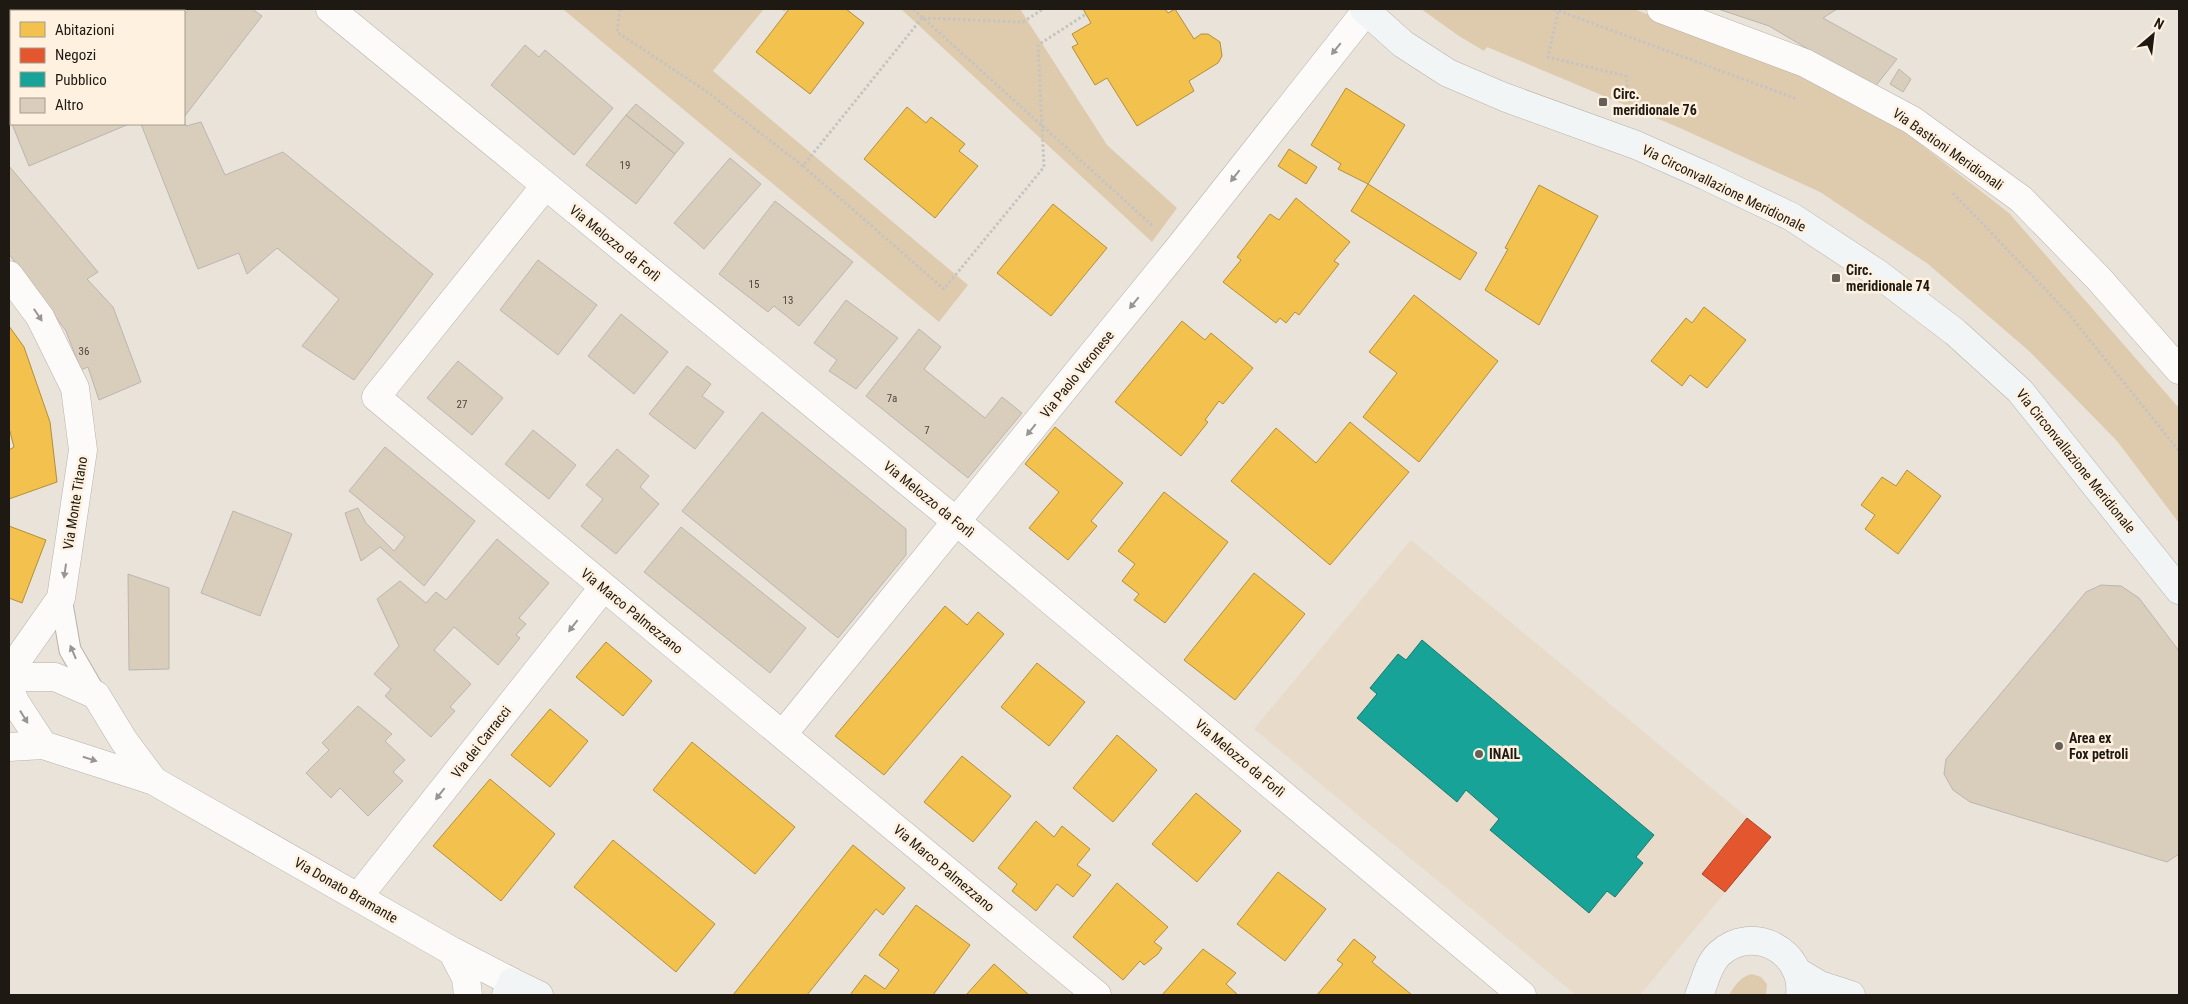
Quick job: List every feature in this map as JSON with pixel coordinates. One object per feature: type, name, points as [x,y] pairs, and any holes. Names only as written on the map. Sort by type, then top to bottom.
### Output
[{"type":"street","name":"Via Melozzo da Forlì","points":[[330,9],[957,522],[1522,995]]},
{"type":"street","name":"Via Bastioni Meridionali","points":[[1661,9],[1805,62],[1912,120],[2021,200],[2099,279],[2179,370]]},
{"type":"street","name":"Via Paolo Veronese","points":[[783,734],[1178,248],[1365,10]]},
{"type":"street","name":"Via Circonvallazione Meridionale","points":[[1365,10],[1403,44],[1448,73],[1504,97],[1636,145],[1706,176],[1792,217],[1877,273],[1955,332],[2020,391],[2179,590]]},
{"type":"street","name":"Via Marco Palmezzano","points":[[545,186],[376,397],[603,588],[783,734],[1097,995]]},
{"type":"street","name":"Via Monte Titano","points":[[9,276],[40,317],[75,388],[83,450],[61,598],[9,672]]},
{"type":"street","name":"Via dei Carracci","points":[[358,897],[603,588]]},
{"type":"street","points":[[9,677],[54,677],[96,695]]},
{"type":"street","points":[[9,686],[15,702],[43,745]]},
{"type":"street","name":"Via Donato Bramante","points":[[96,695],[124,741],[154,781]]},
{"type":"street","name":"Via Donato Bramante","points":[[9,747],[43,745],[154,781],[452,951],[509,989],[538,995]]},
{"type":"street","points":[[1699,995],[1708,969],[1718,955],[1731,945],[1747,940],[1764,941],[1779,948],[1790,958],[1799,983],[1820,985],[1851,995]]},
{"type":"street","points":[[452,951],[466,978],[468,995]]},
{"type":"lane","name":"Via Donato Bramante","points":[[61,598],[70,650],[96,695]]},
{"type":"path","points":[[620,9],[617,32],[706,92],[803,166],[944,289],[1044,166],[1038,45],[1086,14]]},
{"type":"path","points":[[913,9],[1178,248]]},
{"type":"path","points":[[922,18],[1023,22],[1044,9]]},
{"type":"path","points":[[1554,9],[1799,99]]},
{"type":"path","points":[[1558,12],[1548,57],[1626,76],[1631,114]]},
{"type":"path","points":[[803,166],[922,18]]},
{"type":"path","points":[[1951,191],[2068,313],[2179,451]]},
{"type":"shaded area","points":[[764,9],[713,71],[968,285],[939,322],[564,10]]},
{"type":"shaded area","points":[[901,9],[1020,9],[1107,145],[1177,208],[1152,242]]},
{"type":"shaded area","points":[[1421,9],[1634,9],[1799,73],[1906,133],[2009,213],[2179,408],[2179,523],[2117,441],[2029,351],[1928,264],[1820,192],[1680,128],[1487,47],[1484,51]]},
{"type":"shaded area","points":[[1411,540],[1771,837],[1640,995],[1576,995],[1254,729]]},
{"type":"shaded area","points":[[1752,974],[1761,977],[1767,984],[1766,995],[1729,995],[1741,979]]},
{"type":"building: Abitazioni","points":[[789,9],[846,9],[864,23],[810,94],[756,52]]},
{"type":"building: Abitazioni","points":[[1083,9],[1165,9],[1168,13],[1175,9],[1194,39],[1201,34],[1208,34],[1220,42],[1222,56],[1218,63],[1189,81],[1194,91],[1137,126],[1107,78],[1095,85],[1072,47],[1078,44],[1072,34],[1091,23]]},
{"type":"building: Abitazioni","points":[[1346,88],[1405,125],[1368,184],[1338,169],[1341,164],[1311,145]]},
{"type":"building: Abitazioni","points":[[907,107],[926,123],[931,117],[965,144],[959,151],[978,166],[935,218],[864,159]]},
{"type":"building: Abitazioni","points":[[1289,149],[1317,167],[1306,184],[1278,166]]},
{"type":"building: Abitazioni","points":[[1368,184],[1477,253],[1460,280],[1351,211]]},
{"type":"building: Abitazioni","points":[[1539,185],[1598,216],[1539,325],[1485,290],[1508,249],[1505,248]]},
{"type":"building: Abitazioni","points":[[1296,198],[1350,242],[1334,261],[1339,264],[1299,315],[1295,312],[1286,323],[1280,318],[1276,323],[1223,282],[1241,260],[1237,257],[1270,214],[1279,220]]},
{"type":"building: Abitazioni","points":[[1053,204],[1107,248],[1051,316],[997,273]]},
{"type":"building: Abitazioni","points":[[1414,295],[1498,361],[1419,462],[1363,417],[1397,373],[1369,352]]},
{"type":"building: Abitazioni","points":[[1704,307],[1746,340],[1707,388],[1690,375],[1682,386],[1651,361],[1686,318],[1692,323]]},
{"type":"building: Abitazioni","points":[[1182,321],[1205,340],[1211,333],[1253,368],[1223,404],[1219,401],[1205,420],[1208,422],[1181,456],[1115,402]]},
{"type":"building: Abitazioni","points":[[9,326],[24,347],[50,422],[57,482],[9,499],[9,450],[14,447],[9,428]]},
{"type":"building: Abitazioni","points":[[1350,422],[1409,472],[1330,565],[1231,481],[1276,428],[1316,463]]},
{"type":"building: Abitazioni","points":[[1055,427],[1123,483],[1091,521],[1097,526],[1068,560],[1029,528],[1059,492],[1025,464]]},
{"type":"building: Abitazioni","points":[[1907,470],[1941,496],[1898,554],[1865,529],[1875,515],[1861,505],[1882,477],[1896,486]]},
{"type":"building: Abitazioni","points":[[1164,492],[1228,542],[1165,623],[1134,600],[1139,594],[1122,581],[1135,564],[1118,551]]},
{"type":"building: Abitazioni","points":[[9,526],[46,540],[22,603],[9,598]]},
{"type":"building: Abitazioni","points":[[1254,573],[1305,614],[1235,700],[1184,660]]},
{"type":"building: Abitazioni","points":[[945,606],[967,625],[978,612],[1004,634],[884,775],[835,736]]},
{"type":"building: Abitazioni","points":[[606,642],[652,681],[623,716],[576,677]]},
{"type":"building: Abitazioni","points":[[1037,663],[1085,702],[1049,746],[1001,707]]},
{"type":"building: Abitazioni","points":[[550,709],[588,741],[550,787],[511,755]]},
{"type":"building: Abitazioni","points":[[1117,735],[1157,770],[1113,822],[1073,788]]},
{"type":"building: Abitazioni","points":[[692,742],[795,827],[755,874],[653,790]]},
{"type":"building: Abitazioni","points":[[962,756],[1011,796],[973,842],[924,802]]},
{"type":"building: Abitazioni","points":[[490,779],[555,834],[501,901],[433,846]]},
{"type":"building: Abitazioni","points":[[1196,793],[1241,831],[1197,882],[1152,844]]},
{"type":"building: Abitazioni","points":[[1036,821],[1054,837],[1062,826],[1090,849],[1077,865],[1091,875],[1073,897],[1057,884],[1036,911],[1012,891],[1017,884],[998,868]]},
{"type":"building: Abitazioni","points":[[613,840],[715,924],[676,972],[574,887]]},
{"type":"building: Abitazioni","points":[[853,845],[905,888],[883,915],[876,909],[807,995],[733,995]]},
{"type":"building: Abitazioni","points":[[1278,872],[1326,909],[1285,961],[1237,924]]},
{"type":"building: Abitazioni","points":[[1117,883],[1168,927],[1154,942],[1162,948],[1158,954],[1144,965],[1140,961],[1123,980],[1073,937]]},
{"type":"building: Abitazioni","points":[[916,905],[970,945],[933,995],[850,995],[865,975],[885,989],[899,970],[879,955]]},
{"type":"building: Abitazioni","points":[[1354,939],[1376,957],[1372,962],[1412,995],[1317,995],[1343,964],[1337,960]]},
{"type":"building: Abitazioni","points":[[1203,949],[1236,973],[1226,984],[1238,995],[1162,995]]},
{"type":"building: Abitazioni","points":[[994,964],[1029,995],[966,995]]},
{"type":"building: Negozi","points":[[1747,818],[1771,837],[1725,892],[1702,874]]},
{"type":"building: Pubblico","name":"INAIL","points":[[1422,640],[1654,835],[1636,857],[1643,863],[1615,897],[1607,891],[1589,913],[1490,830],[1499,819],[1466,790],[1457,802],[1357,718],[1377,694],[1370,688],[1398,654],[1406,660]]},
{"type":"building: Altro","points":[[9,9],[139,9],[10,10],[10,118]]},
{"type":"building: Altro","points":[[189,9],[252,9],[262,16],[185,116],[185,14]]},
{"type":"building: Altro","points":[[1718,9],[1837,9],[1823,18],[1897,59],[1874,88],[1769,26]]},
{"type":"building: Altro","points":[[525,45],[539,57],[545,50],[613,108],[574,155],[491,85]]},
{"type":"building: Altro","points":[[1899,69],[1911,79],[1903,92],[1890,84]]},
{"type":"building: Altro","points":[[636,104],[684,143],[675,154],[626,115]]},
{"type":"building: Altro","points":[[626,115],[675,154],[636,204],[586,165]]},
{"type":"building: Altro","points":[[201,122],[225,175],[283,152],[433,274],[354,380],[302,346],[339,299],[277,248],[247,274],[239,253],[198,269],[141,125],[185,124],[186,126]]},
{"type":"building: Altro","points":[[12,125],[127,125],[29,166]]},
{"type":"building: Altro","points":[[730,158],[761,184],[704,249],[674,223]]},
{"type":"building: Altro","points":[[9,166],[98,272],[87,279],[113,307],[141,382],[99,400],[88,367],[81,370],[66,331],[9,254]]},
{"type":"building: Altro","points":[[775,201],[853,262],[799,326],[774,306],[768,312],[719,274]]},
{"type":"building: Altro","points":[[538,260],[597,305],[558,355],[500,310]]},
{"type":"building: Altro","points":[[846,300],[898,338],[856,389],[829,371],[837,360],[814,343]]},
{"type":"building: Altro","points":[[621,314],[668,352],[634,394],[588,356]]},
{"type":"building: Altro","points":[[919,329],[941,347],[924,369],[985,418],[1002,397],[1022,413],[968,478],[866,396]]},
{"type":"building: Altro","points":[[458,361],[503,398],[472,435],[427,398]]},
{"type":"building: Altro","points":[[687,366],[711,384],[702,396],[724,412],[695,449],[649,414]]},
{"type":"building: Altro","points":[[762,412],[906,529],[906,555],[838,638],[682,511]]},
{"type":"building: Altro","points":[[533,430],[576,465],[549,499],[505,464]]},
{"type":"building: Altro","points":[[385,447],[475,521],[424,586],[380,547],[361,561],[345,513],[358,508],[366,523],[394,551],[405,537],[349,491]]},
{"type":"building: Altro","points":[[617,449],[649,476],[640,487],[659,504],[616,554],[581,526],[603,499],[586,485]]},
{"type":"building: Altro","points":[[233,511],[292,534],[260,616],[201,593]]},
{"type":"building: Altro","points":[[681,527],[806,628],[770,673],[644,572]]},
{"type":"building: Altro","points":[[497,539],[549,583],[519,618],[526,624],[516,635],[520,638],[498,665],[454,627],[434,650],[471,684],[450,707],[455,711],[431,737],[385,696],[391,689],[374,674],[399,646],[377,599],[400,581],[426,603],[436,592],[446,600]]},
{"type":"building: Altro","points":[[128,574],[169,588],[169,669],[129,670]]},
{"type":"building: Altro","points":[[2101,585],[2121,586],[2139,598],[2179,651],[2179,854],[2167,862],[1970,802],[1953,790],[1944,774],[1946,759],[2086,592]]},
{"type":"building: Altro","points":[[358,706],[392,734],[385,741],[405,760],[393,772],[403,781],[368,816],[340,788],[331,798],[306,773],[329,750],[322,743]]},
{"type":"place","name":"Circ. meridionale 76","points":[[1603,102]]},
{"type":"place","name":"Circ. meridionale 74","points":[[1836,278]]},
{"type":"place","name":"Area ex Fox petroli","points":[[2059,746]]},
{"type":"place","name":"INAIL","points":[[1479,754]]}]
